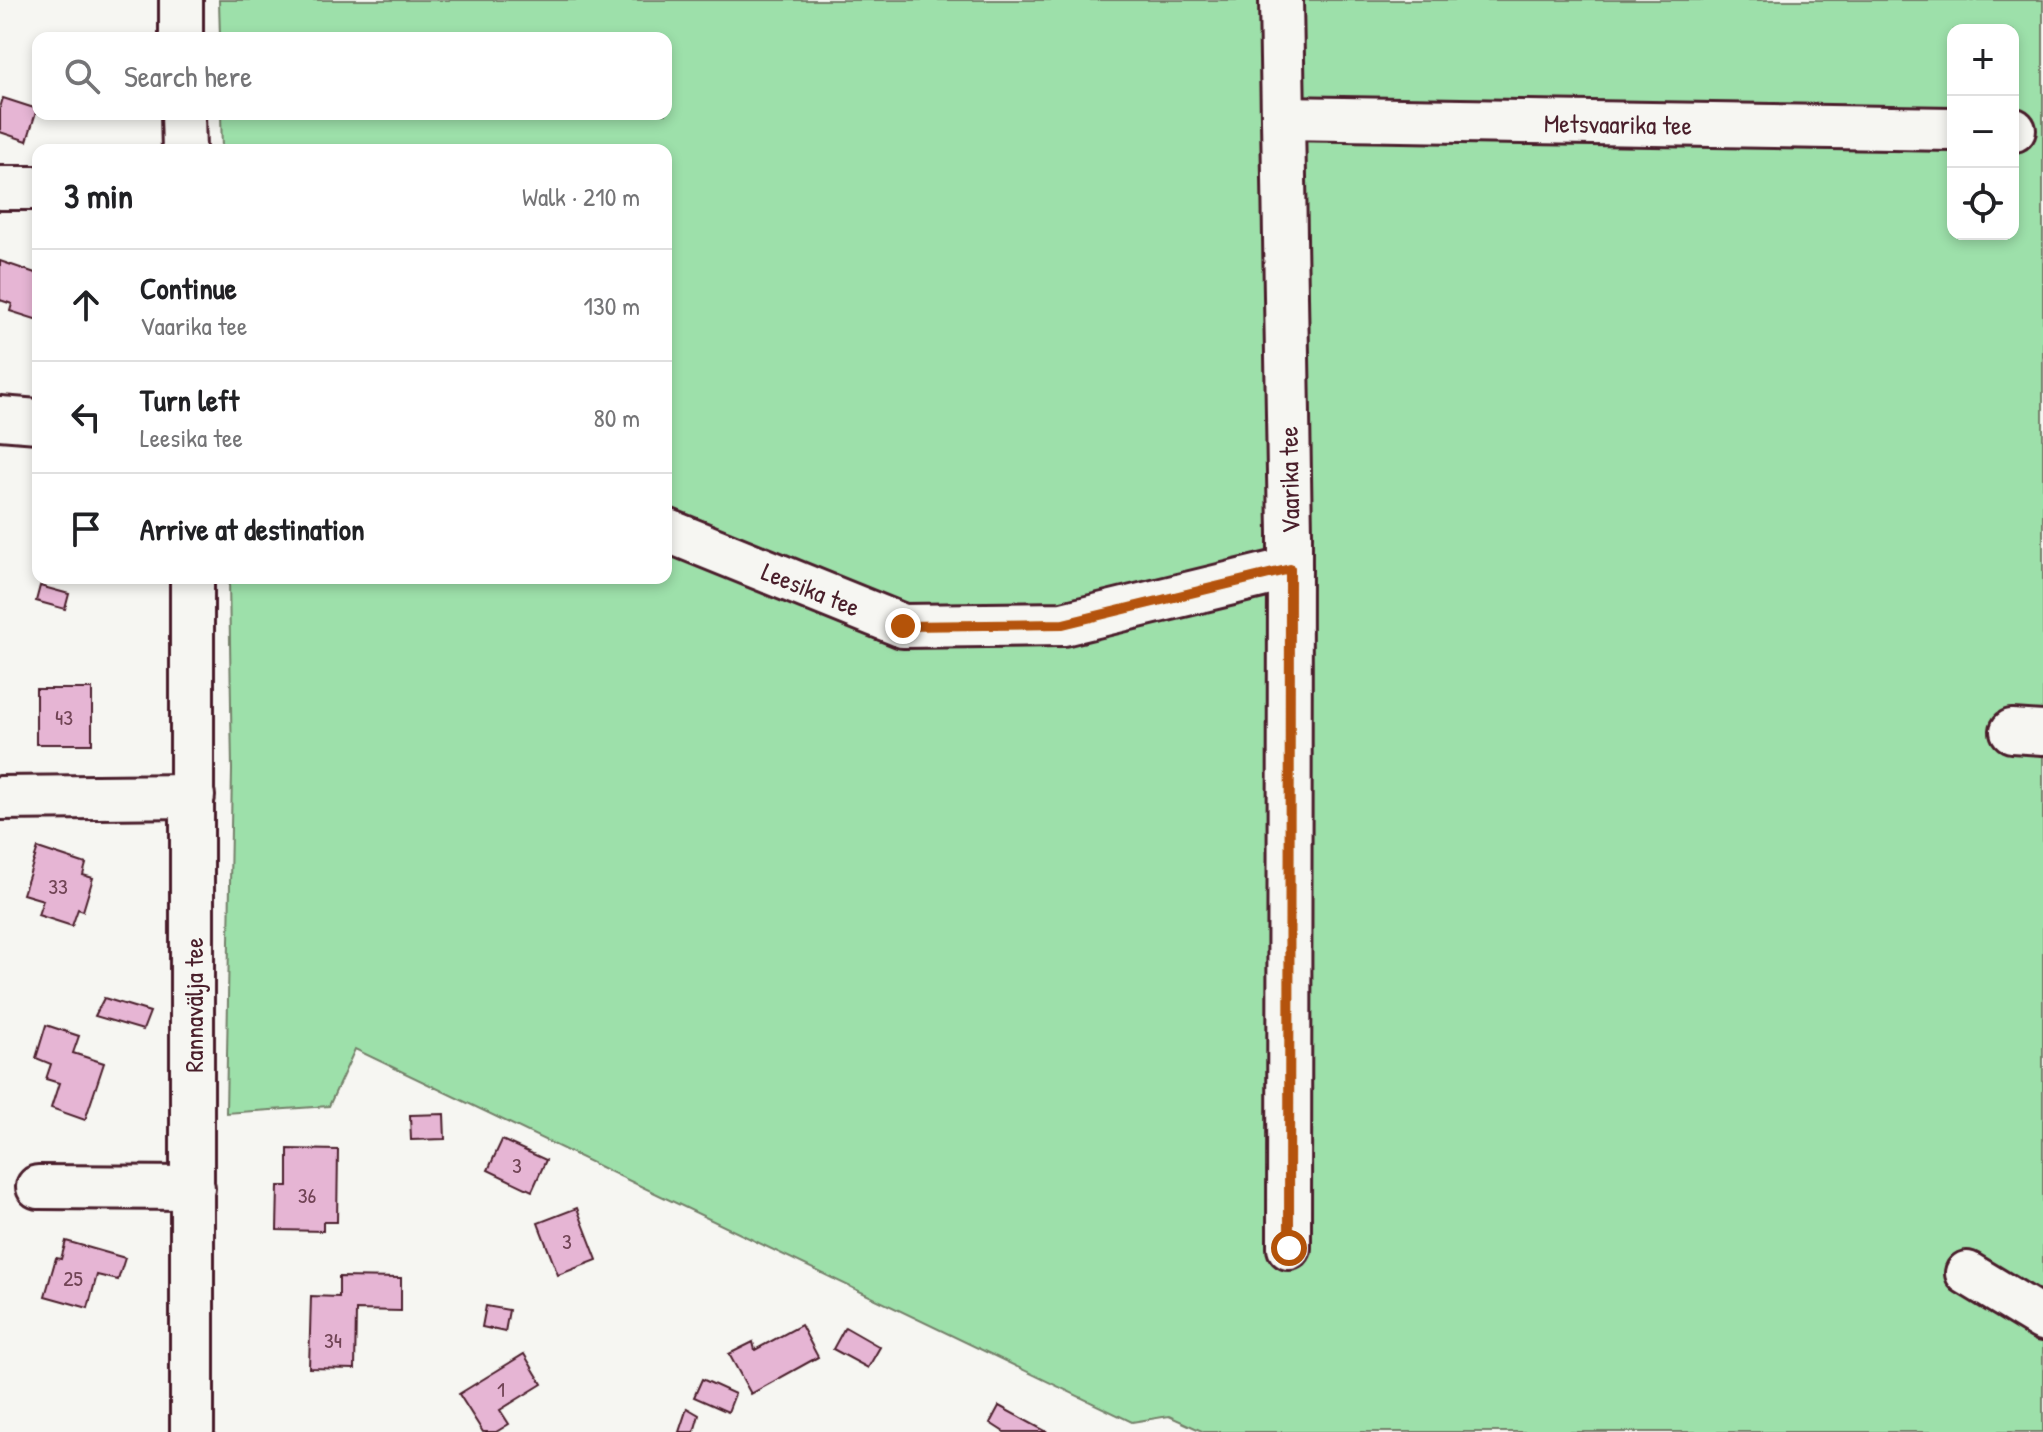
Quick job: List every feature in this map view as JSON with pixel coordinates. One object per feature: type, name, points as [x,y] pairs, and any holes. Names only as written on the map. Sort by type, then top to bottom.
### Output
[{"type":"street","points":[[181,0],[181,32]]},
{"type":"street","name":"Vaarika tee","points":[[1281,0],[1290,569],[1289,1248]]},
{"type":"street","name":"Metsvaarika tee","points":[[1283,118],[1947,129]]},
{"type":"street","points":[[183,120],[184,144]]},
{"type":"street","points":[[0,188],[32,188]]},
{"type":"street","points":[[0,418],[32,421]]},
{"type":"street","name":"Leesika tee","points":[[672,532],[903,626],[1063,624],[1290,569]]},
{"type":"street","name":"Rannavälja tee","points":[[192,584],[192,1432]]},
{"type":"street","points":[[0,798],[193,796]]},
{"type":"street","points":[[38,1187],[193,1188]]},
{"type":"street","points":[[1967,1273],[2043,1319]]},
{"type":"green space","points":[[219,0],[2043,0],[2043,1432],[1204,1432],[1169,1416],[1132,1422],[355,1049],[329,1106],[226,1113],[232,770],[229,584],[672,584],[672,144],[222,144],[221,120],[672,120],[672,32],[220,32]]},
{"type":"building","points":[[3,98],[32,107],[34,120],[27,141],[0,132]]},
{"type":"building","points":[[0,261],[32,272],[32,318],[10,311],[12,304],[0,300]]},
{"type":"building","points":[[40,586],[69,594],[65,609],[36,601]]},
{"type":"building","points":[[36,689],[92,689],[92,744],[36,744]]},
{"type":"building","points":[[38,848],[86,864],[83,875],[93,878],[83,911],[78,909],[72,926],[38,915],[43,900],[23,894]]},
{"type":"building","points":[[104,998],[150,1012],[143,1030],[95,1016]]},
{"type":"building","points":[[46,1025],[79,1036],[73,1053],[104,1063],[85,1120],[51,1108],[59,1083],[46,1079],[51,1064],[36,1058]]},
{"type":"building","points":[[444,1114],[445,1139],[411,1140],[410,1115]]},
{"type":"building","points":[[502,1140],[546,1160],[532,1191],[488,1170]]},
{"type":"building","points":[[288,1149],[338,1150],[337,1222],[323,1222],[323,1231],[277,1230],[278,1186],[288,1186]]},
{"type":"building","points":[[577,1208],[597,1260],[558,1275],[538,1223]]},
{"type":"building","points":[[66,1241],[125,1258],[118,1280],[97,1275],[88,1308],[45,1296],[56,1258],[61,1259]]},
{"type":"building","points":[[339,1277],[401,1278],[401,1311],[356,1310],[355,1369],[309,1368],[311,1296],[339,1297]]},
{"type":"building","points":[[486,1306],[509,1310],[505,1332],[482,1327]]},
{"type":"building","points":[[801,1325],[818,1357],[751,1394],[729,1354],[753,1342],[755,1350]]},
{"type":"building","points":[[845,1327],[880,1347],[868,1368],[833,1349]]},
{"type":"building","points":[[524,1354],[542,1384],[500,1410],[509,1424],[496,1432],[483,1432],[459,1394]]},
{"type":"building","points":[[702,1379],[735,1394],[728,1412],[694,1397]]},
{"type":"building","points":[[999,1406],[1047,1432],[1004,1432],[990,1423]]},
{"type":"building","points":[[687,1408],[699,1415],[694,1432],[679,1432]]},
{"type":"route","points":[[903,626],[1063,624],[1290,569],[1289,1248]]}]
